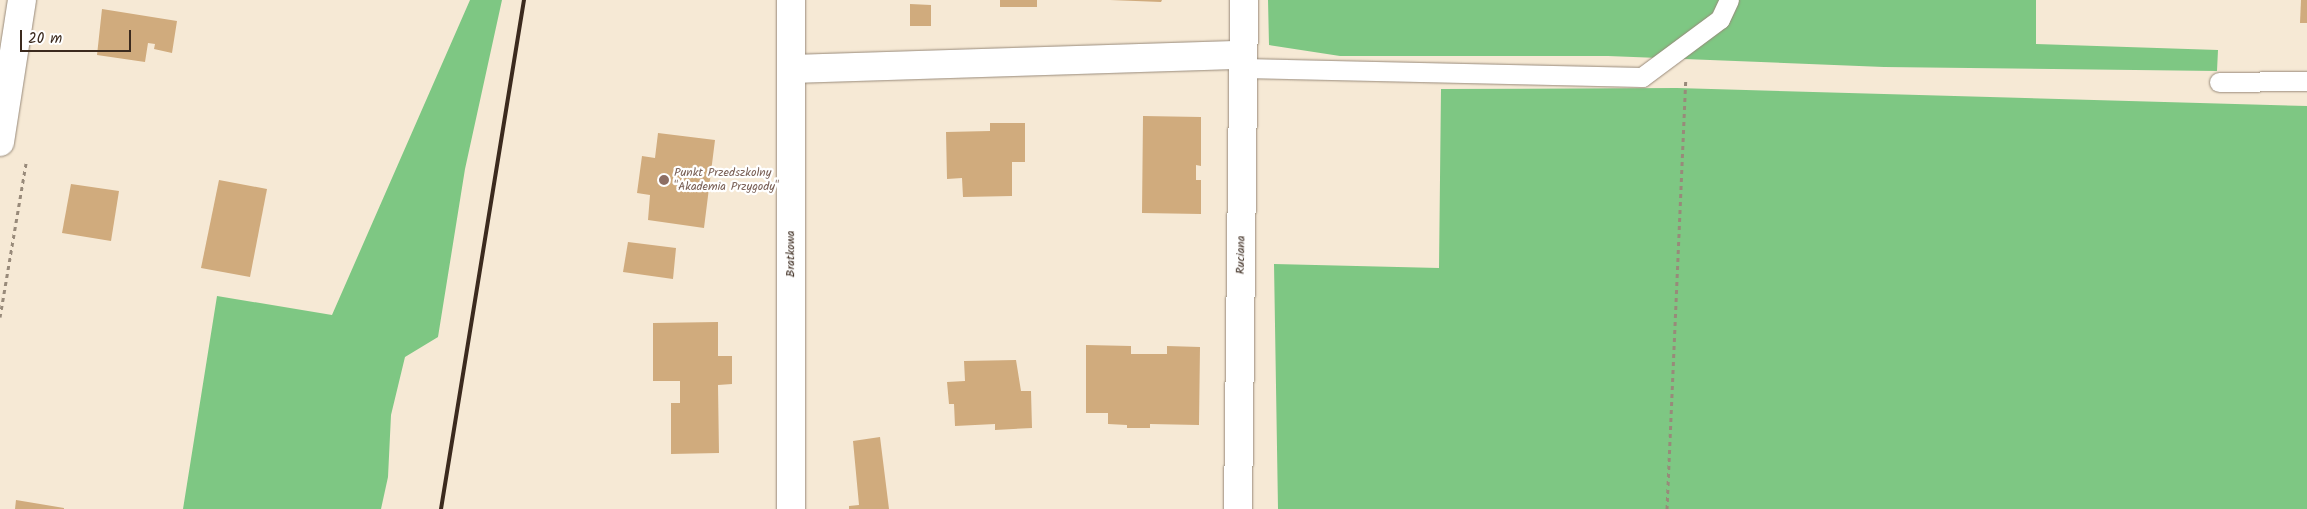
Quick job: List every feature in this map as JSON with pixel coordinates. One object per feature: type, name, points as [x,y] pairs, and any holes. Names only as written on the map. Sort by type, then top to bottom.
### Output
[{"type":"street","points":[[0,142],[22,0]]},
{"type":"street","name":"Bratkowa","points":[[791,0],[791,509]]},
{"type":"street","name":"Ruciana","points":[[1238,509],[1244,0]]},
{"type":"street","points":[[792,69],[1243,61]]},
{"type":"lane","points":[[1243,61],[1642,77],[1720,19],[1729,0]]},
{"type":"lane","points":[[2219,82],[2307,81]]},
{"type":"path","points":[[1667,509],[1686,79]]},
{"type":"green space","points":[[470,0],[502,0],[465,169],[438,337],[405,357],[391,415],[388,477],[381,509],[183,509],[217,296],[332,315]]},
{"type":"green space","points":[[1268,0],[2036,0],[2036,44],[2218,50],[2217,71],[1884,67],[1608,56],[1340,56],[1269,45]]},
{"type":"green space","points":[[1677,88],[2307,106],[2307,509],[1278,509],[1274,264],[1439,268],[1441,89]]},
{"type":"building","points":[[1000,0],[1037,0],[1037,7],[1000,7]]},
{"type":"building","points":[[1110,0],[1162,0],[1161,2]]},
{"type":"building","points":[[2301,0],[2307,0],[2307,23],[2300,23]]},
{"type":"building","points":[[910,4],[931,5],[931,26],[910,26]]},
{"type":"building","points":[[102,9],[177,21],[172,53],[154,49],[155,44],[148,43],[145,62],[97,55]]},
{"type":"building","points":[[1143,116],[1201,117],[1201,166],[1196,165],[1196,180],[1201,180],[1201,214],[1142,213]]},
{"type":"building","points":[[990,123],[1025,123],[1025,162],[1012,162],[1012,196],[963,197],[962,178],[947,179],[946,132],[990,131]]},
{"type":"building","points":[[658,133],[715,140],[704,228],[648,220],[650,195],[637,193],[642,156],[655,158]]},
{"type":"building","points":[[219,180],[267,189],[250,277],[201,268]]},
{"type":"building","points":[[71,184],[119,191],[111,241],[62,233]]},
{"type":"building","points":[[628,242],[676,248],[673,279],[623,272]]},
{"type":"building","points":[[718,322],[718,356],[732,356],[732,384],[718,385],[719,453],[671,454],[671,403],[680,403],[680,381],[653,381],[653,323]]},
{"type":"building","points":[[1086,345],[1131,346],[1131,354],[1167,354],[1167,346],[1200,347],[1199,425],[1150,424],[1150,428],[1127,428],[1127,425],[1108,424],[1108,413],[1086,413]]},
{"type":"building","points":[[1016,360],[1021,391],[1031,391],[1032,428],[995,430],[995,424],[955,426],[954,404],[949,404],[947,382],[965,381],[964,361]]},
{"type":"building","points":[[880,437],[889,509],[849,509],[849,506],[859,505],[853,441]]},
{"type":"building","points":[[16,500],[64,508],[64,509],[15,509]]},
{"type":"railway","points":[[441,509],[524,0]]},
{"type":"place","name":"Punkt Przedszkolny \"Akademia Przygody\"","points":[[664,180]]}]
